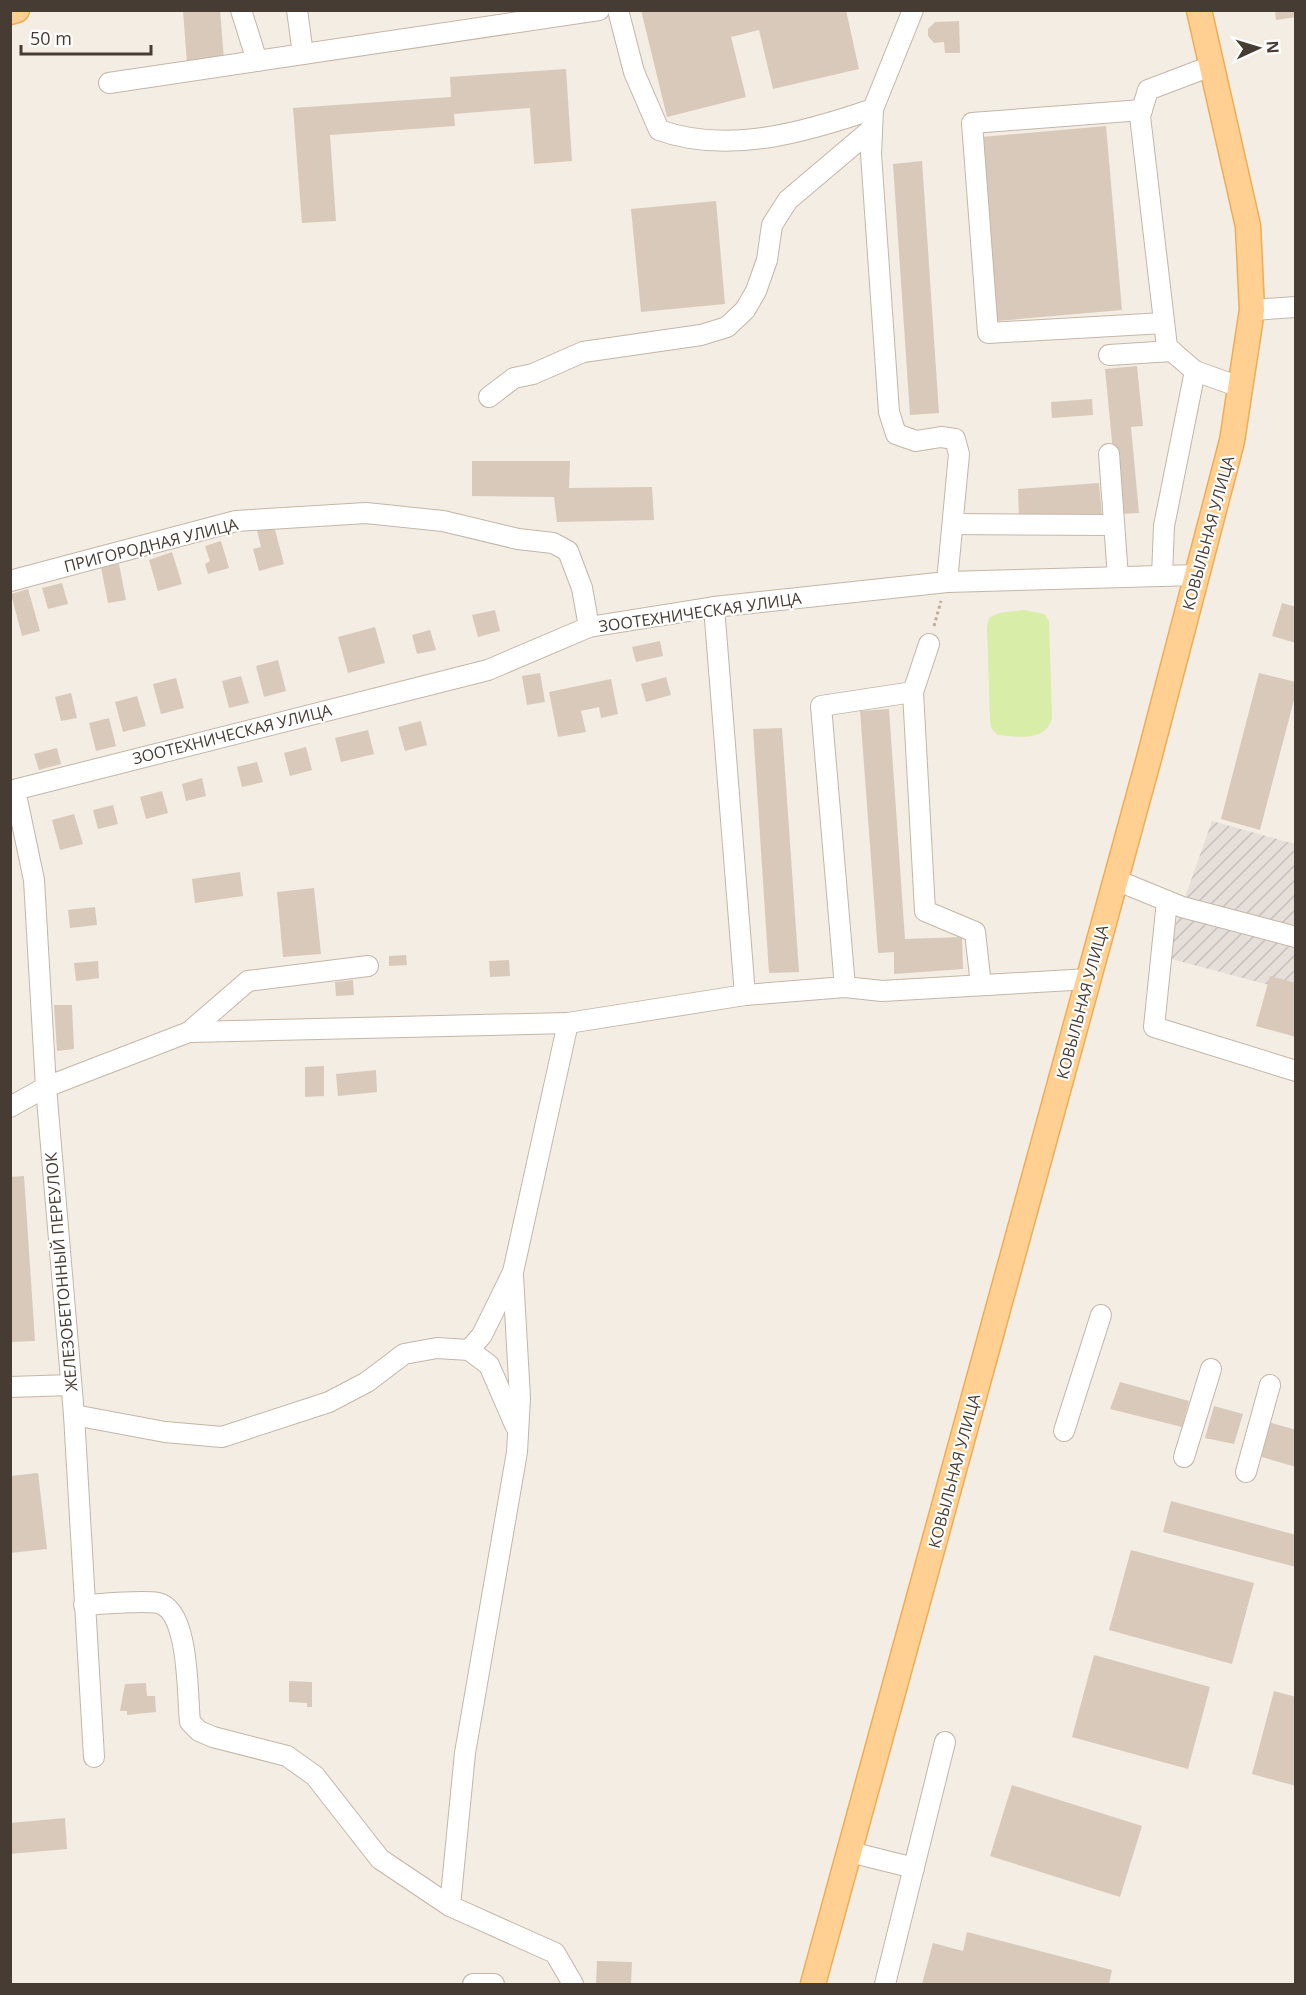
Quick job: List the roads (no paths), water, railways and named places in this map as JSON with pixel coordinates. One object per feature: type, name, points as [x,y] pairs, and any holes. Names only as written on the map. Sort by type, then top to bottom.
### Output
[{"type":"main road","points":[[10,12],[17,10]]},
{"type":"main road","name":"КОВЫЛЬНАЯ УЛИЦА","points":[[813,1984],[1116,880],[1232,441],[1251,310],[1248,226],[1199,10]]},
{"type":"street","points":[[241,10],[257,61]]},
{"type":"street","points":[[297,10],[303,54]]},
{"type":"street","points":[[109,82],[599,10]]},
{"type":"street","points":[[618,10],[634,72],[659,130],[678,137],[751,140],[872,119]]},
{"type":"street","points":[[913,10],[872,119],[871,154],[889,412],[896,434],[916,441],[941,437],[955,439],[959,454],[947,582]]},
{"type":"street","points":[[1211,66],[1148,90],[1140,116],[1167,347],[1195,371],[1240,387]]},
{"type":"street","points":[[1142,110],[972,123],[988,333],[1164,323]]},
{"type":"street","points":[[489,397],[513,378],[533,374],[583,352],[701,335],[727,327],[745,310],[756,291],[767,260],[772,225],[788,201],[872,119]]},
{"type":"street","points":[[1251,310],[1296,307]]},
{"type":"street","points":[[1109,355],[1172,351]]},
{"type":"street","points":[[1162,576],[1164,526],[1195,371]]},
{"type":"street","points":[[1109,454],[1118,577]]},
{"type":"street","name":"ПРИГОРОДНАЯ УЛИЦА","points":[[10,581],[236,521],[366,513],[443,521],[518,539],[553,543],[568,551],[582,588],[589,627]]},
{"type":"street","points":[[953,524],[1114,525]]},
{"type":"street","name":"ЗООТЕХНИЧЕСКАЯ УЛИЦА","points":[[13,791],[488,670],[589,627],[714,607],[947,582],[1197,575]]},
{"type":"street","points":[[714,607],[745,995]]},
{"type":"street","points":[[929,644],[913,692],[925,911],[975,932],[981,985]]},
{"type":"street","points":[[845,987],[821,706],[913,692]]},
{"type":"street","name":"ЖЕЛЕЗОБЕТОННЫЙ ПЕРЕУЛОК","points":[[13,791],[34,880],[45,1087],[74,1415],[94,1757]]},
{"type":"street","points":[[1116,880],[1167,901],[1296,937]]},
{"type":"street","points":[[1167,901],[1154,1027],[1296,1071]]},
{"type":"street","points":[[189,1032],[248,981],[368,966]]},
{"type":"street","points":[[10,1107],[45,1087],[189,1032],[568,1023],[745,995],[845,987],[882,991],[1089,979]]},
{"type":"street","points":[[469,1350],[482,1335],[513,1272],[568,1023]]},
{"type":"street","points":[[450,1906],[465,1753],[518,1452],[520,1398],[513,1272]]},
{"type":"street","points":[[1064,1431],[1101,1315]]},
{"type":"street","points":[[74,1415],[165,1432],[222,1437],[328,1402],[367,1382],[404,1354],[437,1348],[469,1350],[489,1365],[518,1433]]},
{"type":"street","points":[[1184,1457],[1211,1369]]},
{"type":"street","points":[[10,1387],[71,1385]]},
{"type":"street","points":[[1246,1472],[1270,1385]]},
{"type":"street","points":[[84,1605],[159,1604],[172,1612],[181,1627],[190,1722],[199,1731],[213,1737],[286,1756],[315,1776],[380,1859],[450,1906],[555,1953],[573,1984]]},
{"type":"street","points":[[885,1984],[945,1742]]},
{"type":"street","points":[[850,1852],[914,1868]]},
{"type":"street","points":[[473,1984],[489,1982],[494,1984]]}]
